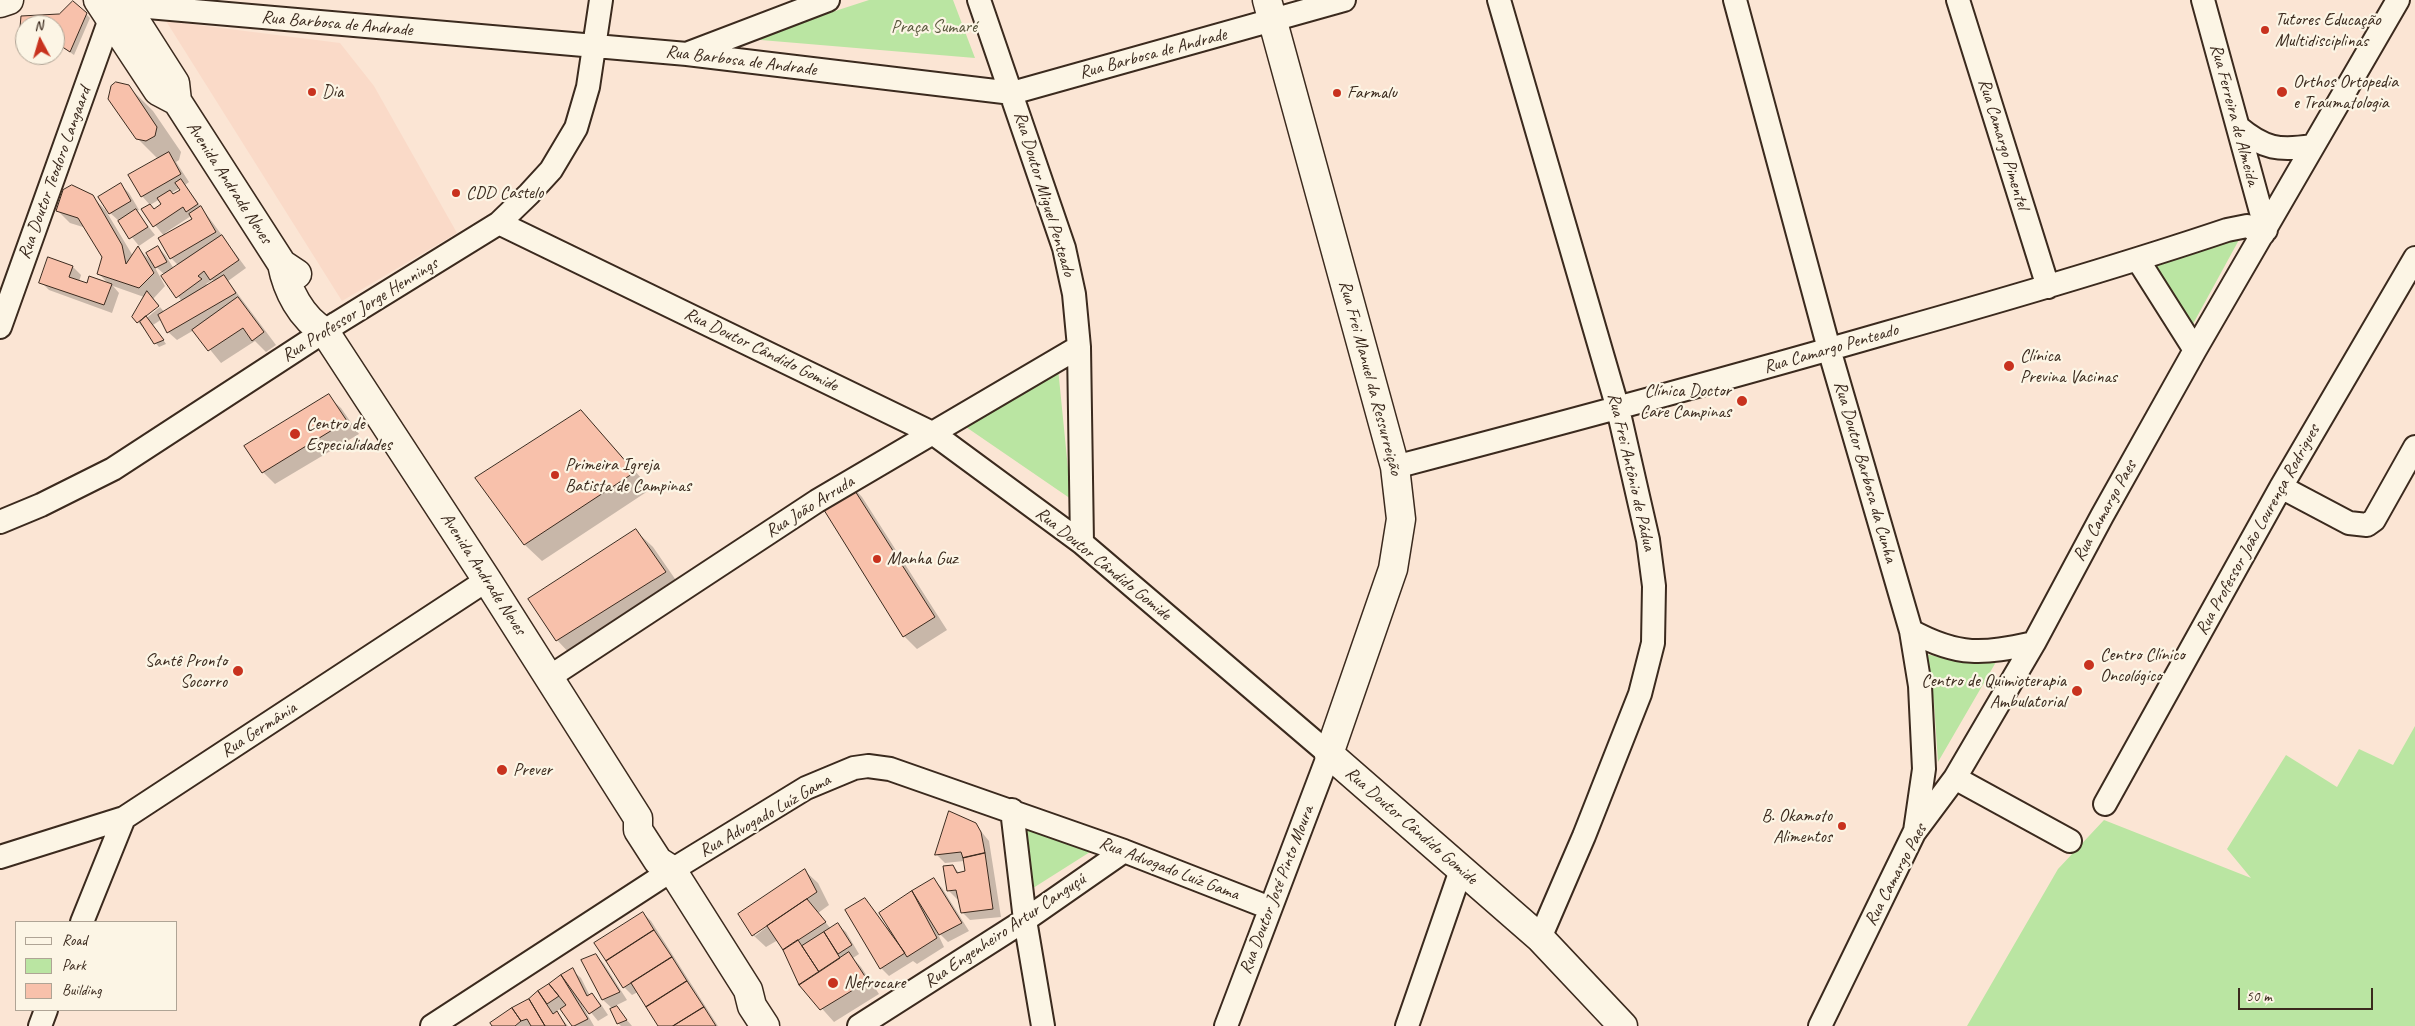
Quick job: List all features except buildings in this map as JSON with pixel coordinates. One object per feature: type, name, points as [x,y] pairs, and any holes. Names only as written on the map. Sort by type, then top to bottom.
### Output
[{"type":"main road","points":[[0,3],[9,0]]},
{"type":"main road","name":"Avenida Andrade Neves","points":[[114,6],[175,83],[177,102],[282,264],[297,275],[324,316],[324,332],[488,580],[638,818],[650,822],[670,856],[672,870],[748,990],[752,1006],[764,1026]]},
{"type":"main road","name":"Rua Frei Manuel da Ressurreição","points":[[1270,10],[1395,467],[1401,519],[1392,570],[1328,754]]},
{"type":"main road","name":"Rua Doutor Cândido Gomide","points":[[1328,754],[1540,938],[1613,1022]]},
{"type":"main road","name":"Avenida Andrade Neves","points":[[748,990],[764,998],[780,1026]]},
{"type":"street","name":"Rua Professor Jorge Hennings","points":[[0,522],[41,505],[113,470],[324,332],[499,223],[551,170],[576,128],[588,87],[596,47],[601,0]]},
{"type":"street","points":[[687,54],[828,0]]},
{"type":"street","name":"Rua Doutor Miguel Penteado","points":[[979,0],[1064,248],[1074,294],[1079,348],[1082,543]]},
{"type":"street","name":"Rua Barbosa de Andrade","points":[[114,6],[687,54],[1012,93],[1270,10],[1344,0]]},
{"type":"street","name":"Rua Frei Antônio de Pádua","points":[[1498,0],[1618,408],[1648,540],[1654,586],[1653,643],[1640,694],[1584,836],[1540,938]]},
{"type":"street","name":"Rua Doutor Barbosa da Cunha","points":[[1734,0],[1829,349],[1911,632],[1920,686],[1924,770],[1914,833]]},
{"type":"street","name":"Rua Camargo Pimentel","points":[[1958,0],[2048,287]]},
{"type":"street","name":"Rua Ferreira de Almeida","points":[[2203,0],[2265,232]]},
{"type":"street","name":"Rua Camargo Paes","points":[[1820,1026],[1914,833],[1954,778],[2034,643],[2102,516],[2265,232],[2312,146],[2398,0]]},
{"type":"street","name":"Rua Doutor Teodoro Langaard","points":[[0,327],[114,6]]},
{"type":"street","points":[[2238,127],[2253,140],[2275,148],[2290,149],[2312,146]]},
{"type":"street","name":"Rua Doutor Cândido Gomide","points":[[499,223],[934,434],[1082,543],[1328,754]]},
{"type":"street","name":"Rua Camargo Penteado","points":[[1395,467],[1618,408],[2048,287],[2239,227],[2249,227],[2265,232]]},
{"type":"street","name":"Rua Professor João Lourença Rodrigues","points":[[2105,804],[2281,487],[2415,258]]},
{"type":"street","points":[[2138,260],[2196,350]]},
{"type":"street","name":"Rua João Arruda","points":[[548,678],[817,500],[934,434],[1079,348]]},
{"type":"street","points":[[2281,487],[2349,523],[2367,525],[2374,520],[2415,447]]},
{"type":"street","name":"Rua Germânia","points":[[0,856],[124,818],[488,580]]},
{"type":"street","points":[[1911,632],[1936,644],[1965,652],[1998,650],[2034,643]]},
{"type":"street","name":"Rua Doutor José Pinto Moura","points":[[1226,1026],[1328,754]]},
{"type":"street","name":"Rua Advogado Luíz Gama","points":[[432,1026],[672,870],[806,788],[854,768],[868,766],[890,769],[1012,810],[1124,850],[1270,908]]},
{"type":"street","points":[[1954,778],[2070,841]]},
{"type":"street","points":[[1012,810],[1025,920],[1043,1026]]},
{"type":"street","points":[[82,921],[124,818]]},
{"type":"street","name":"Rua Engenheiro Artur Canguçú","points":[[859,1026],[1025,920],[1124,850]]},
{"type":"street","points":[[1406,1026],[1461,870]]},
{"type":"street","points":[[40,1026],[46,1011]]},
{"type":"shaded area","points":[[166,21],[340,43],[374,86],[457,233],[342,301]]},
{"type":"green space","name":"Praça Sumaré","points":[[869,0],[953,0],[975,58],[749,39]]},
{"type":"green space","points":[[2246,227],[2193,324],[2146,260]]},
{"type":"green space","points":[[1058,368],[1071,499],[966,427]]},
{"type":"green space","points":[[1926,654],[1961,662],[1996,662],[1938,762],[1934,703]]},
{"type":"green space","points":[[2415,726],[2415,1026],[1967,1026],[2058,869],[2104,820],[2251,878],[2227,849],[2286,755],[2337,787],[2359,749],[2393,765]]},
{"type":"green space","points":[[1026,827],[1090,852],[1030,890]]},
{"type":"place","name":"Tutores Educação Multidisciplinas","points":[[2265,30]]},
{"type":"place","name":"Dia","points":[[312,92]]},
{"type":"place","name":"Orthos Ortopedia e Traumatologia","points":[[2282,92]]},
{"type":"place","name":"Farmalu","points":[[1337,93]]},
{"type":"place","name":"CDD Castelo","points":[[456,193]]},
{"type":"place","name":"Clínica Previna Vacinas","points":[[2009,366]]},
{"type":"place","name":"Clínica Doctor Care Campinas","points":[[1742,401]]},
{"type":"place","name":"Centro de Especialidades","points":[[295,434]]},
{"type":"place","name":"Primeira Igreja Batista de Campinas","points":[[555,475]]},
{"type":"place","name":"Manha Guz","points":[[877,559]]},
{"type":"place","name":"Centro Clínico Oncológico","points":[[2089,665]]},
{"type":"place","name":"Santê Pronto Socorro","points":[[238,671]]},
{"type":"place","name":"Centro de Quimioterapia Ambulatorial","points":[[2077,691]]},
{"type":"place","name":"Prever","points":[[502,770]]},
{"type":"place","name":"B. Okamoto Alimentos","points":[[1842,826]]},
{"type":"place","name":"Nefrocare","points":[[833,983]]}]
